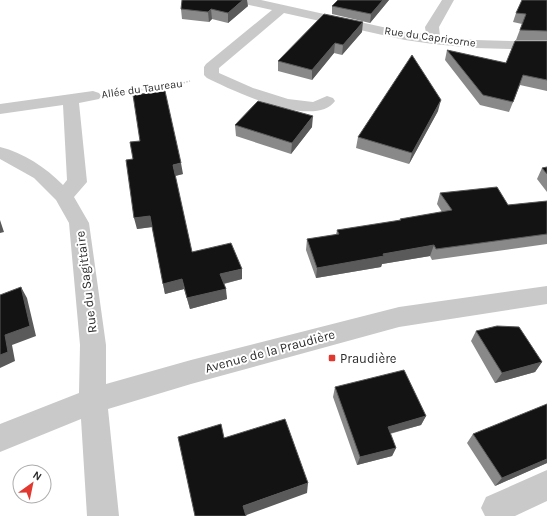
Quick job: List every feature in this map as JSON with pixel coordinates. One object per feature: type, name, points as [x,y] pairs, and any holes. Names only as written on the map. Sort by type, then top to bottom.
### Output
[{"type":"street","name":"Rue du Capricorne","points":[[244,0],[405,36],[475,44],[547,46]]},
{"type":"street","points":[[433,40],[432,27],[448,0]]},
{"type":"street","points":[[281,8],[211,67],[212,76],[234,87],[282,101],[314,107],[327,101]]},
{"type":"street","name":"Allée du Taureau","points":[[0,109],[93,96]]},
{"type":"street","points":[[63,196],[77,182],[71,99]]},
{"type":"street","name":"Rue du Sagittaire","points":[[0,153],[8,155],[41,174],[63,196],[78,223],[93,345],[93,401],[103,516]]},
{"type":"street","name":"Avenue de la Praudière","points":[[0,438],[93,401],[191,372],[399,317],[547,295]]},
{"type":"street","points":[[497,508],[547,485]]},
{"type":"path","name":"Allée du Taureau","points":[[93,96],[176,85],[212,76]]},
{"type":"building","points":[[182,0],[243,0],[228,13],[211,9],[208,12],[181,9]]},
{"type":"building","points":[[338,0],[383,0],[371,14],[332,6]]},
{"type":"building","points":[[522,0],[547,0],[547,31],[520,30],[526,14],[516,13]]},
{"type":"building","points":[[324,14],[363,22],[343,45],[335,43],[312,70],[278,61]]},
{"type":"building","points":[[515,41],[547,41],[547,80],[523,75],[513,102],[483,95],[447,50],[506,63]]},
{"type":"building","points":[[412,55],[441,100],[412,153],[358,137]]},
{"type":"building","points":[[165,91],[181,163],[173,165],[192,252],[231,243],[242,269],[220,274],[226,289],[187,298],[182,279],[163,284],[150,216],[134,218],[126,160],[133,159],[130,142],[140,141],[133,95]]},
{"type":"building","points":[[258,101],[313,116],[292,143],[235,125]]},
{"type":"building","points":[[547,167],[547,174],[542,168]]},
{"type":"building","points":[[497,187],[508,205],[547,201],[547,234],[436,249],[434,245],[317,268],[307,239],[339,234],[337,230],[452,210],[440,193]]},
{"type":"building","points":[[21,287],[30,326],[5,335],[8,352],[0,355],[0,295]]},
{"type":"building","points":[[497,326],[519,327],[542,362],[502,373],[476,331]]},
{"type":"building","points":[[404,370],[426,416],[388,427],[396,448],[360,457],[335,387]]},
{"type":"building","points":[[547,404],[547,459],[502,478],[473,434]]},
{"type":"building","points":[[285,419],[308,483],[243,506],[246,516],[195,516],[178,437],[221,424],[224,438]]},
{"type":"place","name":"Praudière","points":[[332,358]]}]
